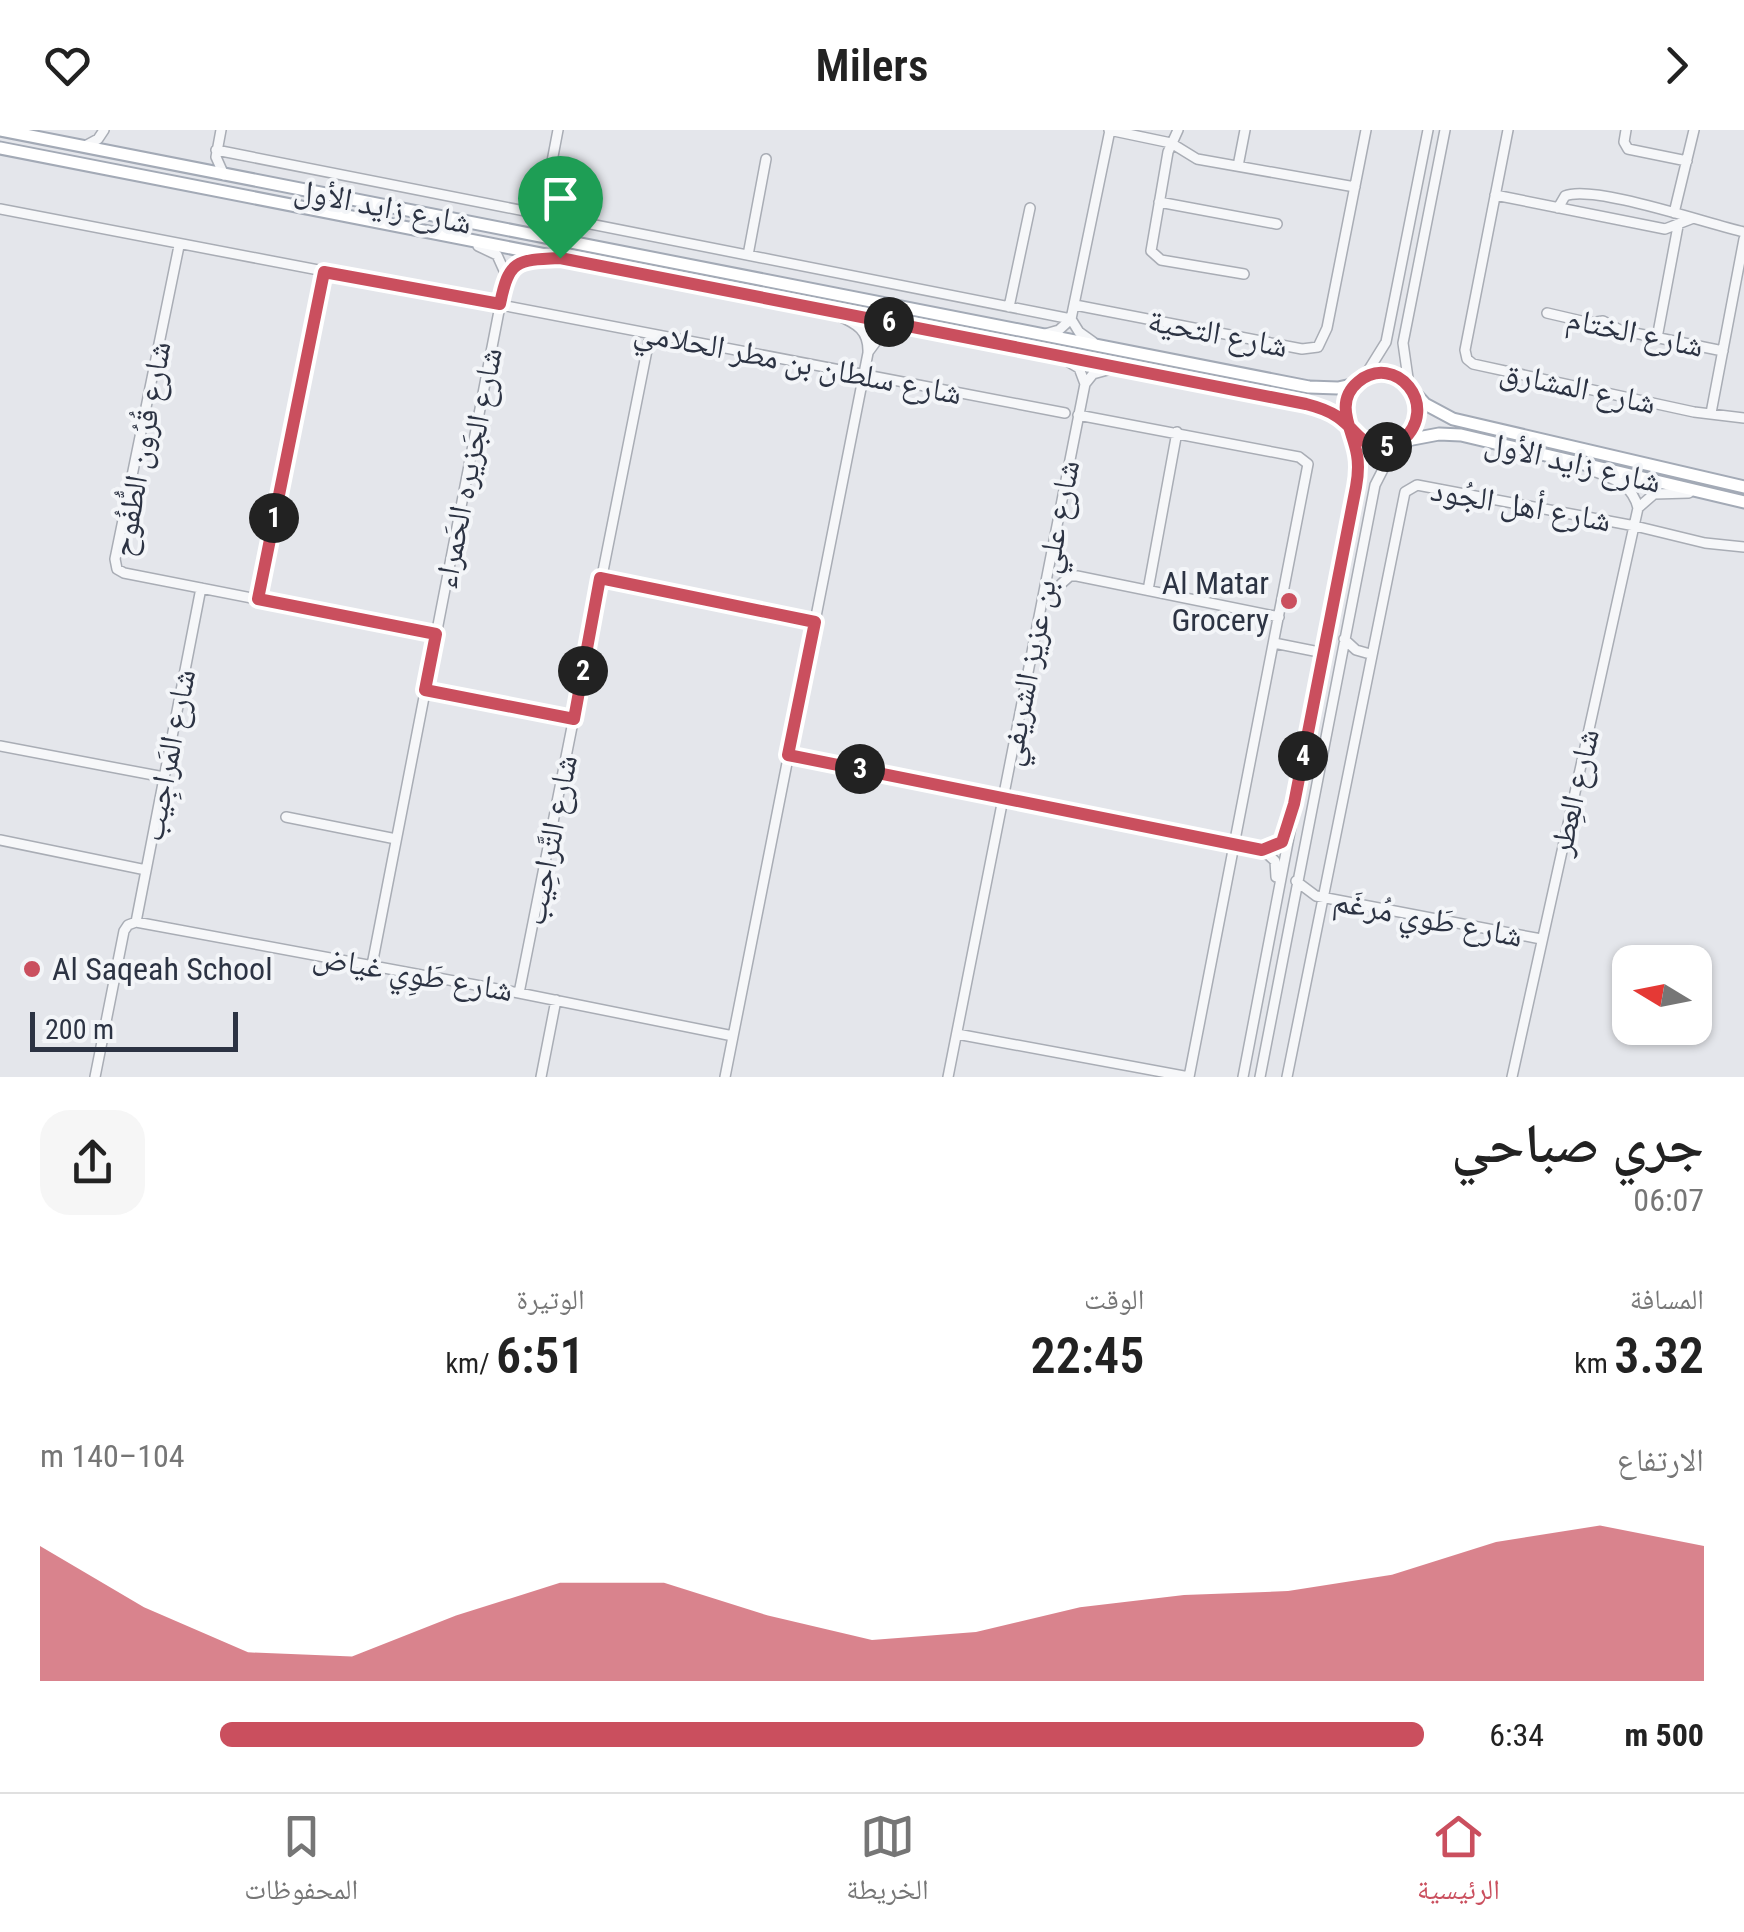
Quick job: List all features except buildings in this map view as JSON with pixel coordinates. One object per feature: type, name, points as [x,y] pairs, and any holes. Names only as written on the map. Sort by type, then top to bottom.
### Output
[{"type":"main road","name":"شارع زايد الأول","points":[[0,130],[1310,388],[1338,388],[1359,381]]},
{"type":"main road","name":"شارع زايد الأول","points":[[4,151],[1306,404],[1329,412],[1350,428]]},
{"type":"main road","points":[[1387,374],[1411,388],[1417,418],[1399,442],[1371,446],[1350,428],[1346,399],[1359,381],[1387,374]]},
{"type":"main road","name":"شارع زايد الأول","points":[[1411,388],[1434,410],[1453,418],[1744,487]]},
{"type":"main road","name":"شارع زايد الأول","points":[[1399,442],[1440,434],[1461,435],[1744,502]]},
{"type":"street","points":[[40,130],[68,145]]},
{"type":"street","points":[[82,147],[98,139],[104,130]]},
{"type":"street","points":[[221,130],[216,150],[217,163],[224,175]]},
{"type":"street","points":[[542,214],[558,130]]},
{"type":"street","points":[[1178,130],[1170,143],[1150,244],[1155,257],[1244,274]]},
{"type":"street","points":[[1238,166],[1246,130]]},
{"type":"street","name":"شارع التحية","points":[[1075,305],[1314,349],[1326,333],[1366,130]]},
{"type":"street","points":[[1359,381],[1379,358],[1386,342],[1428,130]]},
{"type":"street","points":[[1411,388],[1403,343],[1446,130]]},
{"type":"street","name":"شارع المشارق","points":[[1508,130],[1465,350],[1467,359],[1473,364],[1651,404],[1744,418]]},
{"type":"street","points":[[1626,130],[1624,142],[1628,149],[1688,161]]},
{"type":"street","points":[[1657,338],[1694,130]]},
{"type":"street","points":[[1042,335],[1058,330],[1071,319],[1114,131],[1170,143],[1192,157],[1355,186]]},
{"type":"street","points":[[216,150],[1071,319],[1084,337],[1101,347]]},
{"type":"street","points":[[748,254],[766,159]]},
{"type":"street","points":[[1558,208],[1565,196],[1578,192],[1642,203],[1744,236],[1711,412]]},
{"type":"street","points":[[1495,195],[1665,229],[1678,226]]},
{"type":"street","points":[[1159,202],[1277,224]]},
{"type":"street","points":[[1010,307],[1030,208]]},
{"type":"street","name":"شارع سلطان بن مطر الحلامي","points":[[0,209],[1065,413]]},
{"type":"street","points":[[458,237],[497,255],[506,275],[524,260],[560,258]]},
{"type":"street","name":"شارع قُرُون الطُّفُوح","points":[[179,246],[115,559],[117,569],[436,634]]},
{"type":"street","points":[[258,599],[324,272]]},
{"type":"street","name":"شارع الجَزيره الحَمراء","points":[[372,966],[506,275]]},
{"type":"street","points":[[725,1077],[868,353],[863,330],[824,310]]},
{"type":"street","name":"شارع الختام","points":[[1546,314],[1587,322],[1606,321],[1618,330],[1723,351]]},
{"type":"street","points":[[868,353],[883,332],[927,330]]},
{"type":"street","name":"شارع التَّراحِيب","points":[[520,993],[650,335]]},
{"type":"street","points":[[1049,353],[1076,366],[1084,384],[1098,372],[1126,368]]},
{"type":"street","name":"شارع علي بن عزيز الشريفي","points":[[948,1077],[1084,384]]},
{"type":"street","points":[[956,1034],[1189,1077],[1308,464],[1299,457],[1078,414]]},
{"type":"street","points":[[1246,1077],[1358,477],[1350,428]]},
{"type":"street","points":[[1148,590],[1177,432]]},
{"type":"street","points":[[1260,1077],[1375,485],[1399,442]]},
{"type":"street","points":[[1582,466],[1626,486],[1635,495],[1638,508]]},
{"type":"street","name":"شارع أهل الجُود","points":[[1288,1077],[1365,653],[1402,496],[1412,486],[1744,548]]},
{"type":"street","points":[[1638,508],[1659,492],[1708,494]]},
{"type":"street","name":"شارع العِطر","points":[[1512,1077],[1638,508]]},
{"type":"street","points":[[1061,584],[1073,575],[1278,617]]},
{"type":"street","points":[[600,578],[815,622]]},
{"type":"street","name":"شارع المَراجِيب","points":[[136,922],[201,588]]},
{"type":"street","points":[[1344,639],[1365,653]]},
{"type":"street","points":[[1274,643],[1324,653]]},
{"type":"street","points":[[1340,659],[1365,653]]},
{"type":"street","points":[[425,690],[574,719]]},
{"type":"street","points":[[0,746],[164,776]]},
{"type":"street","points":[[788,755],[1262,850],[1277,870],[1276,900]]},
{"type":"street","points":[[1262,850],[1277,846],[1284,837],[1294,804]]},
{"type":"street","points":[[286,817],[396,838]]},
{"type":"street","points":[[0,840],[146,870]]},
{"type":"street","name":"شارع طَوي مُرغَم","points":[[1296,881],[1319,897]]},
{"type":"street","name":"شارع طَوي مُرغَم","points":[[1292,903],[1319,897],[1541,939]]},
{"type":"street","points":[[95,1077],[124,931],[136,922]]},
{"type":"street","name":"شارع طَوِي غياض","points":[[136,922],[733,1036]]},
{"type":"street","points":[[541,1077],[556,1000]]},
{"type":"place","name":"Al Matar Grocery","points":[[1289,601]]},
{"type":"place","name":"Al Saqeah School","points":[[32,969]]},
{"type":"route","points":[[560,258],[524,260],[514,265],[506,275],[500,304],[324,272],[258,599],[436,634],[425,690],[574,719],[600,578],[815,622],[788,755],[1262,850],[1282,842],[1294,804],[1356,487],[1358,466],[1354,444],[1351,430],[1346,417],[1346,399],[1356,384],[1370,375],[1387,374],[1402,380],[1417,400],[1414,427],[1402,441],[1371,446],[1356,437],[1348,426],[1336,416],[1306,404],[560,258]]}]
